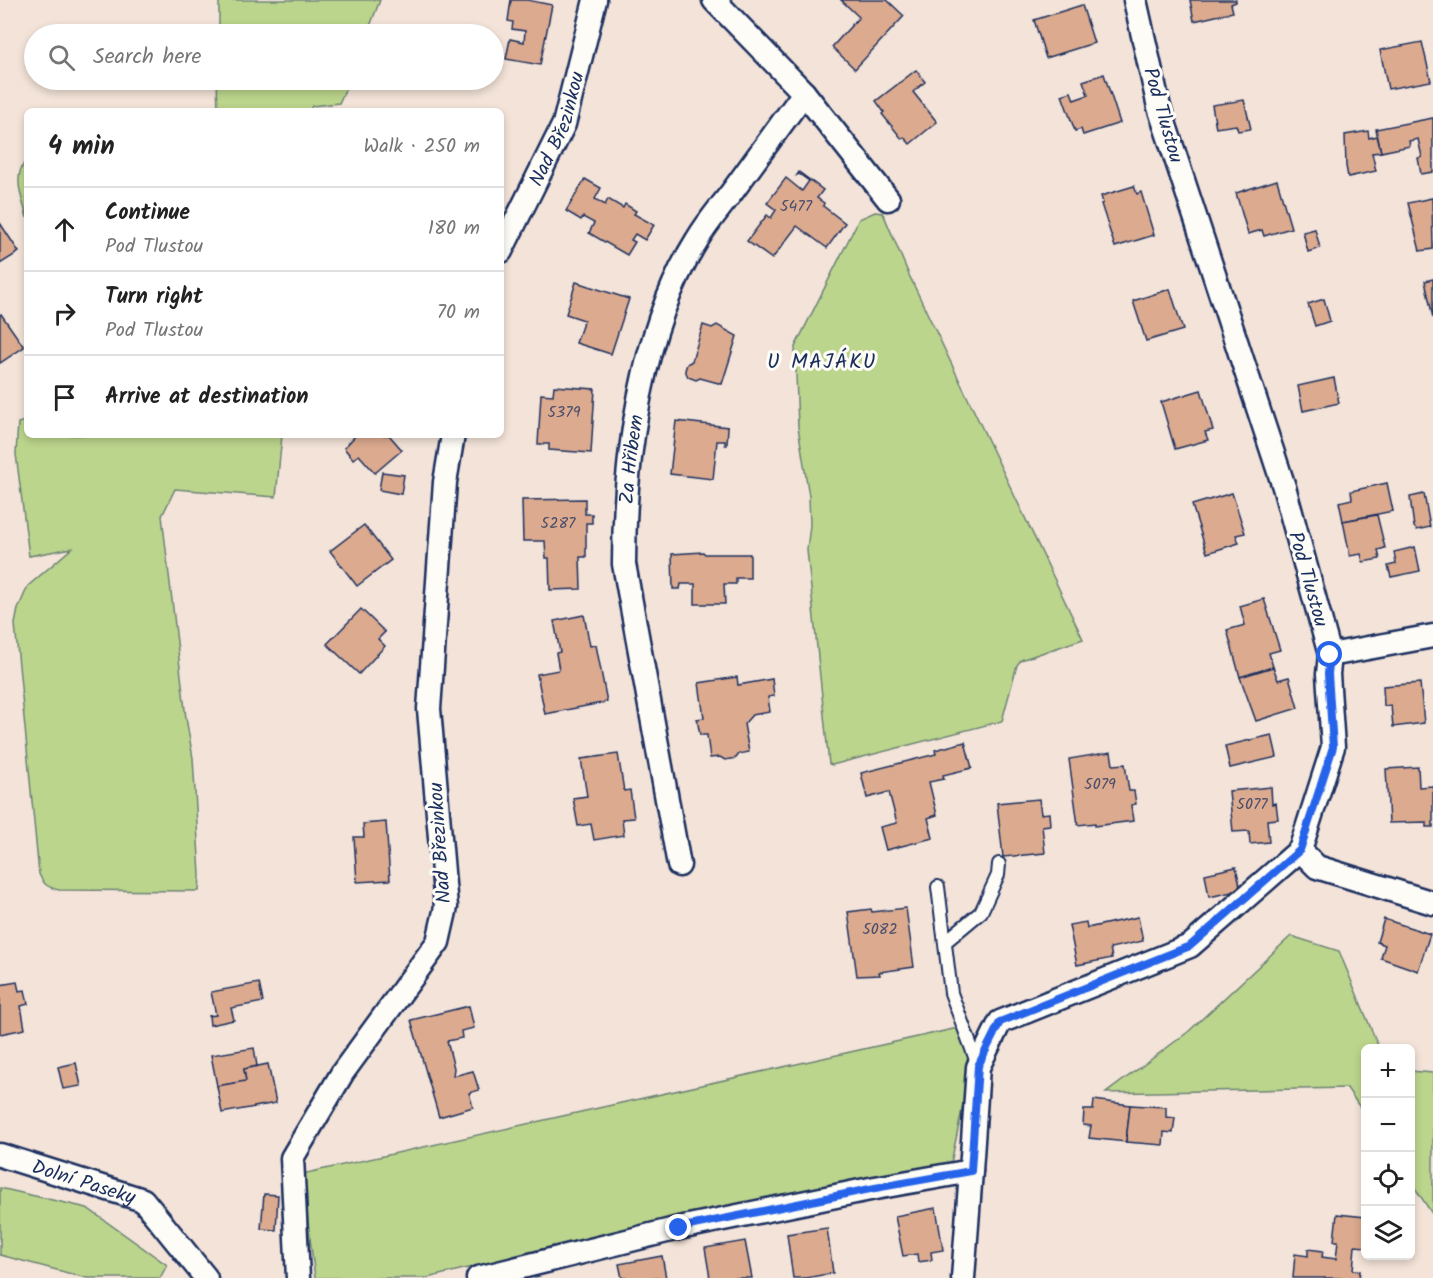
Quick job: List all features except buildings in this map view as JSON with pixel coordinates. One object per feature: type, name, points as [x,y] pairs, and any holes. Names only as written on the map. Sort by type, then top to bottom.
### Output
[{"type":"street","name":"Nad Březinkou","points":[[504,245],[564,124],[595,0]]},
{"type":"street","points":[[714,0],[804,93],[888,199]]},
{"type":"street","name":"Pod Tlustou","points":[[1135,0],[1159,107],[1284,487],[1330,655],[1328,674],[1333,747],[1300,850]]},
{"type":"street","name":"Za Hřibem","points":[[679,865],[624,564],[624,521],[632,437],[651,349],[669,295],[697,240],[804,93]]},
{"type":"street","name":"Nad Březinkou","points":[[298,1278],[292,1158],[343,1072],[438,942],[446,907],[429,709],[445,482],[452,438]]},
{"type":"street","points":[[1330,655],[1433,636]]},
{"type":"street","points":[[963,1278],[978,1066],[1000,1022],[1190,946],[1300,850],[1317,867],[1433,903]]},
{"type":"street","name":"Dolní Paseky","points":[[0,1155],[143,1200],[206,1278]]},
{"type":"street","points":[[478,1278],[679,1228],[971,1171]]},
{"type":"lane","points":[[945,942],[981,912],[998,875],[999,864]]},
{"type":"lane","points":[[938,887],[951,993],[978,1066]]},
{"type":"green space","points":[[219,0],[380,0],[371,24],[219,24]]},
{"type":"green space","points":[[217,90],[345,90],[339,103],[312,106],[311,108],[218,108]]},
{"type":"green space","points":[[24,164],[24,207],[19,180]]},
{"type":"green space","points":[[875,212],[883,213],[909,275],[1083,639],[1021,660],[1017,665],[1002,721],[832,765],[829,764],[807,550],[810,525],[809,496],[798,427],[795,347],[859,219]]},
{"type":"green space","points":[[24,421],[24,438],[282,438],[276,497],[175,489],[162,516],[186,718],[193,758],[199,891],[59,890],[46,885],[39,874],[15,624],[18,609],[28,586],[72,548],[29,556],[16,454],[18,423]]},
{"type":"green space","points":[[1291,936],[1339,951],[1377,1044],[1361,1044],[1361,1109],[1347,1088],[1106,1093],[1188,1032]]},
{"type":"green space","points":[[958,1028],[971,1066],[951,1163],[677,1217],[427,1278],[315,1278],[302,1174]]},
{"type":"green space","points":[[1415,1071],[1433,1073],[1433,1215],[1415,1188]]},
{"type":"green space","points":[[0,1188],[87,1208],[167,1265],[160,1278],[87,1278],[0,1255]]},
{"type":"district","name":"U MAJÁKU","points":[[822,361]]},
{"type":"route","points":[[679,1228],[971,1171],[978,1066],[1000,1022],[1190,946],[1300,850],[1333,747],[1328,674],[1330,655]]}]
